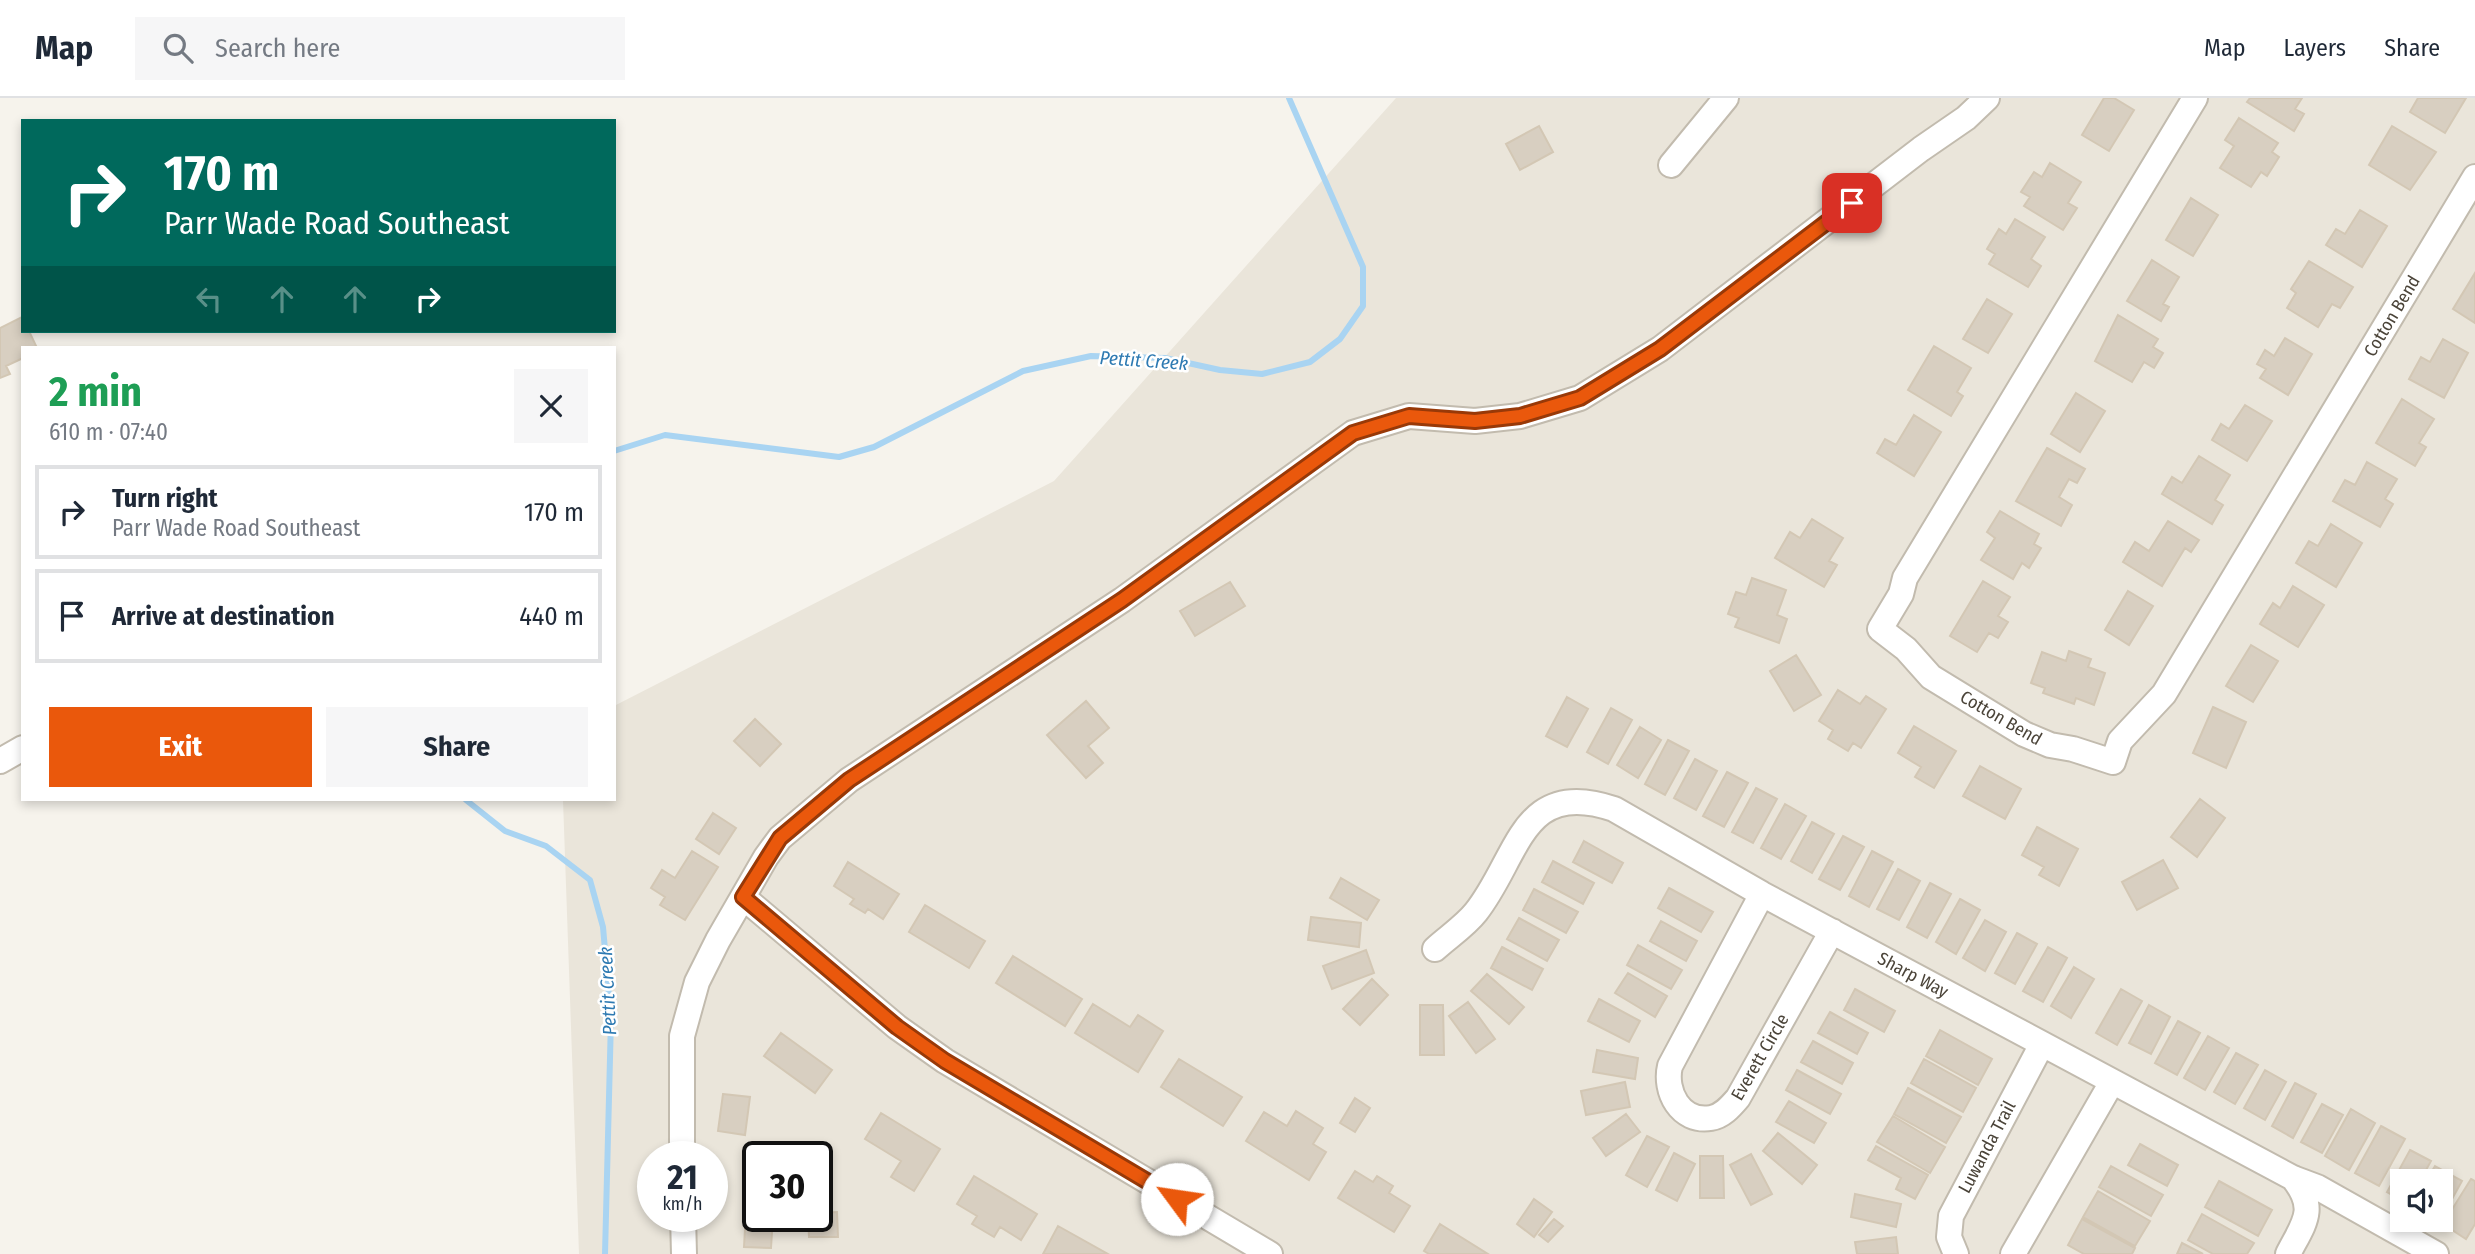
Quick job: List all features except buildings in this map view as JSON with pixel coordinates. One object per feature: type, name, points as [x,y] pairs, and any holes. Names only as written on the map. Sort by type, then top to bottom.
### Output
[{"type":"street","points":[[1671,165],[1726,98]]},
{"type":"street","points":[[682,1141],[682,1036],[697,982],[743,897],[780,838],[849,780],[1122,600],[1353,433],[1409,416],[1475,421],[1520,416],[1580,398],[1660,349],[1966,118],[1987,98]]},
{"type":"street","name":"Cotton Bend","points":[[2195,98],[1905,578],[1901,594],[1880,629],[1906,649],[1931,677],[2024,734],[2050,746],[2073,749],[2113,762],[2120,741],[2164,694],[2475,177]]},
{"type":"street","points":[[0,761],[21,749]]},
{"type":"street","name":"Sharp Way","points":[[1435,948],[1475,912],[1519,836],[1543,810],[1570,802],[1585,801],[1614,809],[1762,894],[2293,1178],[2345,1203],[2436,1254]]},
{"type":"street","name":"Everett Circle","points":[[1762,894],[1670,1066],[1668,1076],[1672,1098],[1680,1108],[1690,1114],[1712,1118],[1722,1114],[1738,1098],[1832,931]]},
{"type":"street","points":[[743,897],[897,1027],[945,1061],[1270,1254]]},
{"type":"street","name":"Luwanda Trail","points":[[1956,1254],[1949,1237],[1951,1216],[2042,1044]]},
{"type":"street","points":[[2013,1254],[2112,1082]]},
{"type":"street","points":[[2288,1254],[2308,1215],[2305,1196],[2293,1178]]},
{"type":"street","points":[[2308,1215],[2345,1203]]},
{"type":"street","points":[[683,1232],[684,1254]]},
{"type":"shaded area","points":[[1396,98],[2475,98],[2475,1254],[579,1254],[563,801],[616,801],[616,705],[1054,481]]},
{"type":"waterway","name":"Pettit Creek","points":[[616,450],[665,435],[839,457],[874,447],[1023,371],[1091,356],[1165,358],[1220,370],[1262,374],[1310,362],[1340,339],[1363,306],[1363,267],[1289,98]]},
{"type":"waterway","name":"Pettit Creek","points":[[467,801],[505,831],[546,846],[590,880],[603,927],[611,1019],[605,1254]]},
{"type":"route","points":[[1177,1199],[945,1061],[897,1027],[743,897],[766,857],[780,838],[849,780],[1122,600],[1353,433],[1409,416],[1475,421],[1520,416],[1580,398],[1660,349],[1852,203]]}]
